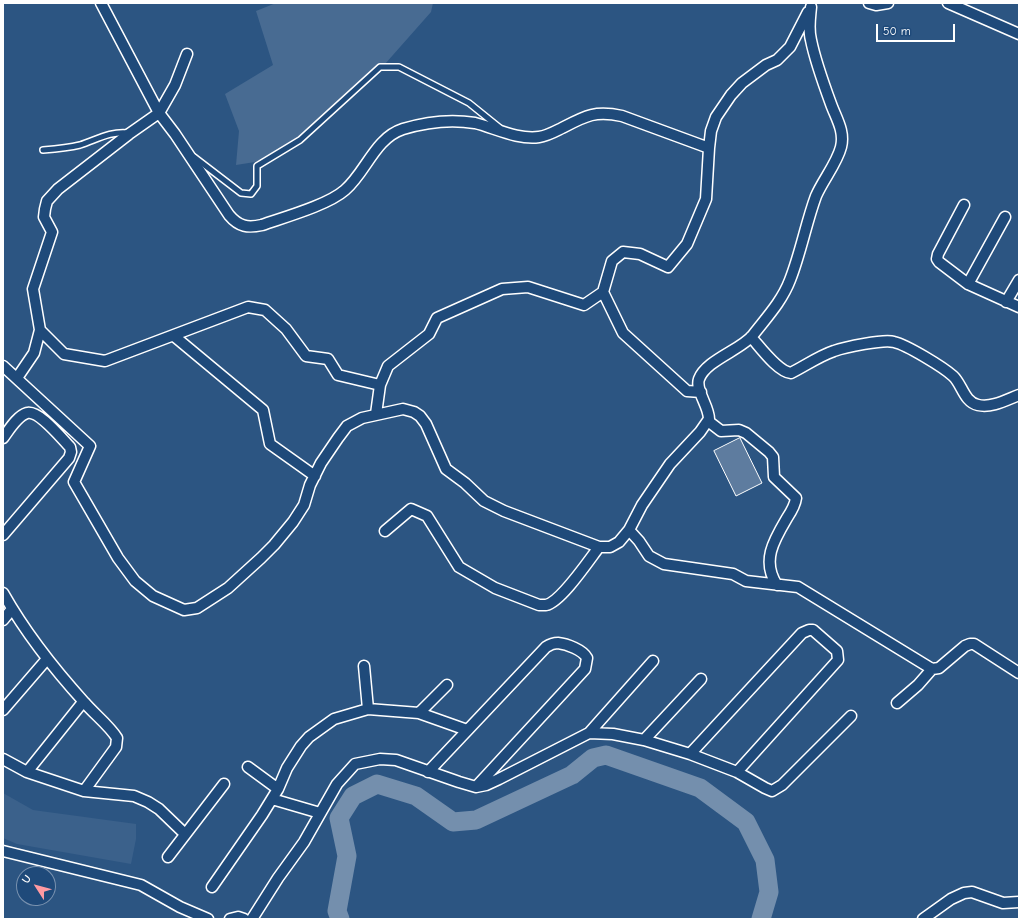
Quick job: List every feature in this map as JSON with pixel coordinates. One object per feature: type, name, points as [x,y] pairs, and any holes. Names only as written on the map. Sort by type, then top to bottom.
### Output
[{"type":"street","points":[[101,3],[159,113],[233,219],[237,223],[251,227],[262,225],[332,198],[345,190],[387,138],[402,129],[434,122],[447,121],[474,123],[517,135],[539,137],[551,134],[592,114],[613,114],[709,148]]},
{"type":"street","points":[[869,3],[876,5],[888,3]]},
{"type":"street","points":[[948,3],[1019,34]]},
{"type":"street","points":[[376,414],[380,386],[388,366],[429,334],[437,318],[502,289],[528,287],[584,305],[603,292],[612,261],[623,252],[640,254],[668,268],[687,244],[706,199],[709,148],[716,117],[723,105],[742,83],[784,54],[795,39],[812,5]]},
{"type":"street","points":[[3,366],[90,446],[74,482],[118,558],[135,581],[153,596],[184,610],[197,608],[223,591],[261,558],[293,522],[304,505],[310,485],[321,463],[347,426],[362,418],[403,409],[414,412],[420,416],[426,424],[446,469],[465,483],[484,501],[504,511],[599,547],[610,547],[619,542],[629,530],[642,505],[670,464],[708,421],[709,412],[698,384],[699,379],[707,368],[751,337],[777,305],[790,279],[817,195],[840,149],[842,133],[831,104],[811,40],[809,27],[812,5]]},
{"type":"street","points":[[17,378],[34,354],[40,330],[33,289],[52,232],[44,217],[44,209],[47,201],[58,189],[129,134],[159,113],[175,85],[187,54]]},
{"type":"street","points":[[964,205],[938,254],[937,259],[941,264],[968,284],[1019,308]]},
{"type":"street","points":[[968,284],[1005,217]]},
{"type":"street","points":[[1006,302],[1019,280]]},
{"type":"street","points":[[603,292],[623,333],[687,391],[701,392]]},
{"type":"street","points":[[40,330],[64,354],[105,361],[248,307],[265,310],[286,329],[306,356],[328,359],[338,375],[380,386]]},
{"type":"street","points":[[174,336],[264,410],[270,444],[315,476]]},
{"type":"street","points":[[751,337],[772,360],[787,373],[791,373],[833,351],[886,341],[894,342],[930,361],[952,376],[958,382],[970,402],[977,405],[988,406],[1019,395]]},
{"type":"street","points":[[3,438],[21,416],[32,413],[39,416],[70,447],[71,452],[69,458],[3,535]]},
{"type":"street","points":[[708,421],[721,431],[739,430],[746,433],[769,452],[772,457],[774,477],[796,498],[794,505],[774,540],[769,556],[770,571],[777,585]]},
{"type":"street","points":[[385,531],[411,509],[427,516],[459,567],[495,588],[539,605],[546,605],[559,597],[599,547]]},
{"type":"street","points":[[629,530],[639,541],[648,556],[664,564],[733,574],[746,581],[798,587],[932,669],[939,668],[965,646],[974,644],[1019,673]]},
{"type":"street","points":[[3,593],[12,609],[47,659],[83,702],[114,734],[118,741],[116,747],[84,791]]},
{"type":"street","points":[[3,620],[12,609]]},
{"type":"street","points":[[690,754],[802,633],[808,630],[813,630],[837,651],[838,660],[836,664],[738,772]]},
{"type":"street","points":[[428,772],[550,645],[559,643],[572,647],[586,656],[587,663],[585,669],[476,787]]},
{"type":"street","points":[[3,710],[47,659]]},
{"type":"street","points":[[252,919],[278,878],[304,842],[337,784],[355,764],[380,759],[396,760],[476,787],[486,785],[589,733],[653,661]]},
{"type":"street","points":[[364,666],[368,709]]},
{"type":"street","points":[[897,703],[918,685],[932,669]]},
{"type":"street","points":[[644,740],[701,679]]},
{"type":"street","points":[[419,713],[447,685]]},
{"type":"street","points":[[27,772],[83,702]]},
{"type":"street","points":[[212,887],[272,799],[287,768],[309,737],[334,719],[368,709],[419,713],[467,730]]},
{"type":"street","points":[[589,733],[613,734],[644,740],[690,754],[738,772],[772,791],[778,788],[851,716]]},
{"type":"street","points":[[3,759],[27,772],[84,791],[134,796],[159,809],[185,834]]},
{"type":"street","points":[[248,768],[278,789]]},
{"type":"street","points":[[168,857],[224,784]]},
{"type":"street","points":[[272,799],[320,813]]},
{"type":"street","points":[[3,851],[141,885],[180,907],[208,919]]},
{"type":"street","points":[[923,919],[951,899],[964,893],[972,892],[1003,903],[1019,902]]},
{"type":"street","points":[[230,919],[238,917],[244,919]]},
{"type":"lane","points":[[186,151],[241,193],[251,194],[258,186],[257,166],[300,140],[380,67],[399,67],[469,103],[505,132]]},
{"type":"lane","points":[[43,150],[79,145],[110,134],[121,132],[129,134]]},
{"type":"shaded area","points":[[276,3],[433,3],[431,12],[385,64],[323,115],[291,147],[255,162],[236,165],[239,131],[225,94],[273,65],[256,11]]},
{"type":"shaded area","points":[[3,793],[33,810],[136,824],[136,839],[131,864],[17,844],[3,838]]},
{"type":"building","points":[[740,438],[762,483],[736,496],[714,451]]},
{"type":"waterway","points":[[340,919],[337,911],[347,856],[339,818],[353,796],[377,784],[416,796],[453,822],[476,820],[572,775],[593,758],[606,755],[700,788],[746,822],[765,860],[769,892],[761,919]]}]
